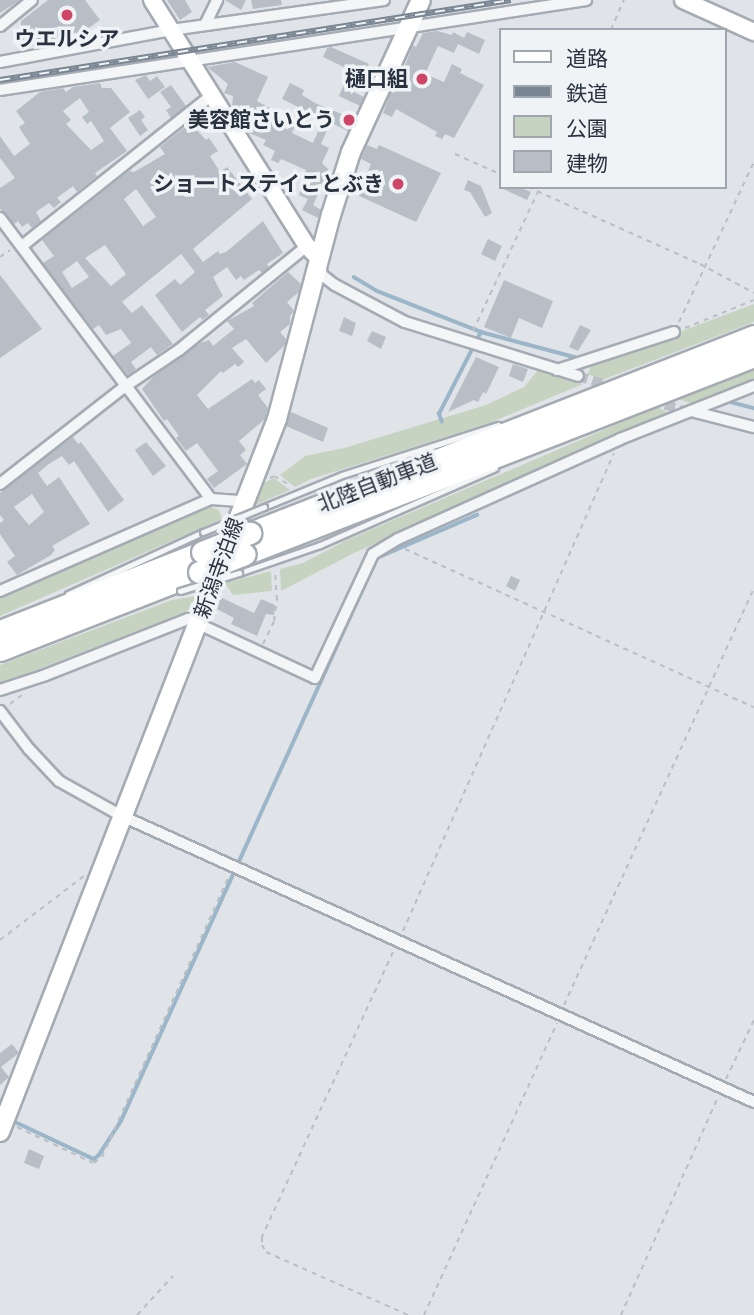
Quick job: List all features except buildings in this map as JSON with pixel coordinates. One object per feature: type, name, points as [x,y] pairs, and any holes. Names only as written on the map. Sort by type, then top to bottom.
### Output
[{"type":"highway","name":"北陸自動車道","points":[[0,630],[754,336]]},
{"type":"highway","name":"北陸自動車道","points":[[0,650],[201,552],[242,564],[754,356]]},
{"type":"main road","name":"新潟寺泊線","points":[[1,1127],[277,419],[313,253],[351,152],[421,0]]},
{"type":"street","points":[[1,24],[33,0]]},
{"type":"street","points":[[152,0],[313,253],[322,275],[365,303],[405,322],[578,376]]},
{"type":"street","points":[[205,25],[217,0]]},
{"type":"street","points":[[0,62],[171,30],[384,0]]},
{"type":"street","points":[[0,90],[586,0]]},
{"type":"street","points":[[683,0],[754,32]]},
{"type":"street","points":[[20,244],[212,95]]},
{"type":"street","points":[[0,218],[124,387],[211,499]]},
{"type":"street","points":[[0,484],[124,387],[313,253]]},
{"type":"street","points":[[557,370],[674,332]]},
{"type":"street","points":[[0,690],[188,619],[315,678],[373,554],[398,540],[620,439],[754,386]]},
{"type":"street","points":[[687,411],[754,427]]},
{"type":"street","points":[[0,592],[211,499],[243,501]]},
{"type":"street","points":[[0,711],[29,749],[59,781],[122,816],[754,1102]]},
{"type":"lane","points":[[550,407],[713,352]]},
{"type":"lane","points":[[524,454],[635,403]]},
{"type":"lane","points":[[201,552],[264,507],[342,475],[511,421]]},
{"type":"lane","points":[[170,594],[242,564],[320,545],[502,464]]},
{"type":"lane","points":[[0,655],[137,605]]},
{"type":"path","points":[[612,28],[624,0]]},
{"type":"path","points":[[455,154],[498,173]]},
{"type":"path","points":[[674,332],[754,162]]},
{"type":"path","points":[[468,342],[539,189],[706,267],[754,293]]},
{"type":"path","points":[[0,257],[20,244]]},
{"type":"path","points":[[674,332],[754,300]]},
{"type":"path","points":[[408,1315],[267,1252],[262,1245],[262,1237],[399,941],[620,439]]},
{"type":"path","points":[[274,476],[288,484]]},
{"type":"path","points":[[398,540],[404,548],[754,707]]},
{"type":"path","points":[[261,648],[274,621],[277,600],[275,574]]},
{"type":"path","points":[[424,1315],[754,589]]},
{"type":"path","points":[[0,940],[104,860]]},
{"type":"path","points":[[1,1127],[94,1163],[102,1157],[232,865]]},
{"type":"path","points":[[621,1315],[754,1020]]},
{"type":"path","points":[[137,1315],[173,1276]]},
{"type":"green space","points":[[754,304],[754,322],[602,380],[588,374],[591,365]]},
{"type":"green space","points":[[754,369],[754,382],[696,405],[678,399]]},
{"type":"green space","points":[[538,370],[583,384],[487,424],[311,479],[295,487],[280,475],[305,456],[344,448],[486,405],[524,387]]},
{"type":"green space","points":[[657,407],[671,414],[354,553],[281,591],[280,569],[303,563],[347,540]]},
{"type":"green space","points":[[274,478],[290,490],[255,505],[262,484]]},
{"type":"green space","points":[[207,506],[219,510],[222,519],[0,616],[0,597]]},
{"type":"green space","points":[[271,571],[272,591],[233,595],[225,583]]},
{"type":"green space","points":[[196,596],[188,611],[0,684],[0,665],[172,600]]},
{"type":"waterway","points":[[354,277],[377,291],[481,332],[578,358]]},
{"type":"waterway","points":[[442,422],[439,414],[481,332]]},
{"type":"waterway","points":[[727,401],[754,408]]},
{"type":"waterway","points":[[11,1120],[94,1159],[99,1155],[121,1121],[377,558],[477,515]]},
{"type":"tunnel","points":[[578,376],[615,388]]},
{"type":"tunnel","points":[[651,400],[681,410]]},
{"type":"railway","points":[[0,80],[511,0]]},
{"type":"place","name":"ウエルシア","points":[[67,15]]},
{"type":"place","name":"樋口組","points":[[422,79]]},
{"type":"place","name":"美容館さいとう","points":[[349,120]]},
{"type":"place","name":"ショートステイことぶき","points":[[398,184]]}]
